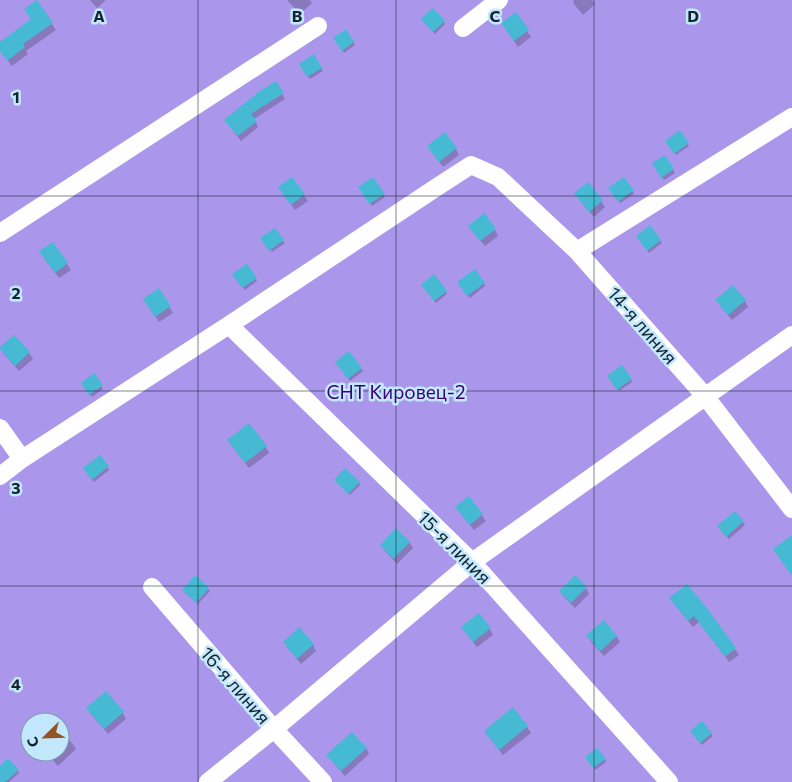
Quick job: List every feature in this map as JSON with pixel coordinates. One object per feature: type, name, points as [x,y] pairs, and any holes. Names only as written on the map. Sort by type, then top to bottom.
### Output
[{"type":"street","points":[[463,28],[499,0]]},
{"type":"street","points":[[0,233],[318,26]]},
{"type":"street","points":[[577,251],[792,117]]},
{"type":"street","name":"14-я линия","points":[[229,325],[437,186],[472,165],[498,177],[577,251],[705,396],[792,509]]},
{"type":"street","points":[[0,476],[22,459],[229,325]]},
{"type":"street","name":"15-я линия","points":[[229,325],[472,562],[670,782]]},
{"type":"street","points":[[208,782],[274,729],[472,562],[792,335]]},
{"type":"street","points":[[0,428],[22,459]]},
{"type":"street","name":"16-я линия","points":[[152,587],[274,729],[323,782]]},
{"type":"green space","name":"СНТ Кировец-2","points":[[0,0],[792,0],[792,782],[0,782]]},
{"type":"building","points":[[37,0],[53,23],[23,44],[25,47],[7,61],[0,51],[0,42],[31,19],[24,9]]},
{"type":"building","points":[[433,8],[445,21],[433,32],[421,19]]},
{"type":"building","points":[[516,12],[529,30],[514,41],[501,23]]},
{"type":"building","points":[[346,29],[354,42],[342,51],[333,38]]},
{"type":"building","points":[[314,54],[322,68],[307,77],[299,64]]},
{"type":"building","points":[[276,81],[284,93],[251,114],[257,121],[238,136],[224,120],[260,91]]},
{"type":"building","points":[[680,130],[689,143],[674,154],[665,141]]},
{"type":"building","points":[[445,132],[457,148],[439,162],[427,146]]},
{"type":"building","points":[[665,155],[674,169],[661,178],[652,163]]},
{"type":"building","points":[[292,177],[305,194],[291,205],[278,187]]},
{"type":"building","points":[[373,177],[385,194],[369,204],[358,187]]},
{"type":"building","points":[[624,177],[634,190],[618,202],[608,188]]},
{"type":"building","points":[[588,182],[603,200],[589,212],[574,193]]},
{"type":"building","points":[[484,213],[496,229],[480,241],[468,226]]},
{"type":"building","points":[[650,225],[661,240],[647,251],[636,236]]},
{"type":"building","points":[[275,228],[284,240],[269,251],[260,238]]},
{"type":"building","points":[[53,242],[68,263],[55,273],[39,251]]},
{"type":"building","points":[[247,264],[257,278],[242,288],[232,274]]},
{"type":"building","points":[[475,269],[485,283],[467,296],[457,282]]},
{"type":"building","points":[[434,274],[447,291],[434,301],[421,285]]},
{"type":"building","points":[[733,285],[746,300],[728,315],[715,300]]},
{"type":"building","points":[[159,288],[171,306],[155,317],[143,299]]},
{"type":"building","points":[[14,335],[30,352],[15,366],[0,349]]},
{"type":"building","points":[[349,351],[362,368],[348,379],[335,362]]},
{"type":"building","points":[[622,365],[632,379],[617,390],[607,376]]},
{"type":"building","points":[[94,373],[103,385],[89,395],[81,383]]},
{"type":"building","points":[[249,423],[267,446],[245,463],[227,440]]},
{"type":"building","points":[[100,455],[109,466],[92,480],[83,468]]},
{"type":"building","points":[[345,468],[360,482],[348,494],[334,480]]},
{"type":"building","points":[[469,496],[483,514],[470,525],[455,507]]},
{"type":"building","points":[[735,511],[744,521],[726,537],[717,526]]},
{"type":"building","points":[[396,528],[410,542],[393,559],[380,545]]},
{"type":"building","points":[[792,535],[792,576],[773,549]]},
{"type":"building","points":[[195,575],[209,588],[196,603],[182,590]]},
{"type":"building","points":[[575,575],[587,587],[571,603],[559,591]]},
{"type":"building","points":[[687,584],[736,648],[725,657],[694,616],[688,621],[669,598]]},
{"type":"building","points":[[479,613],[491,628],[473,642],[461,627]]},
{"type":"building","points":[[604,620],[617,636],[600,651],[586,635]]},
{"type":"building","points":[[299,627],[314,644],[297,659],[283,642]]},
{"type":"building","points":[[106,691],[124,712],[104,729],[86,708]]},
{"type":"building","points":[[513,707],[528,726],[499,750],[484,731]]},
{"type":"building","points":[[702,721],[712,733],[700,743],[690,731]]},
{"type":"building","points":[[352,732],[367,748],[341,771],[326,755]]},
{"type":"building","points":[[597,748],[606,759],[593,768],[585,757]]},
{"type":"building","points":[[8,758],[19,770],[5,782],[0,782],[0,766]]}]
